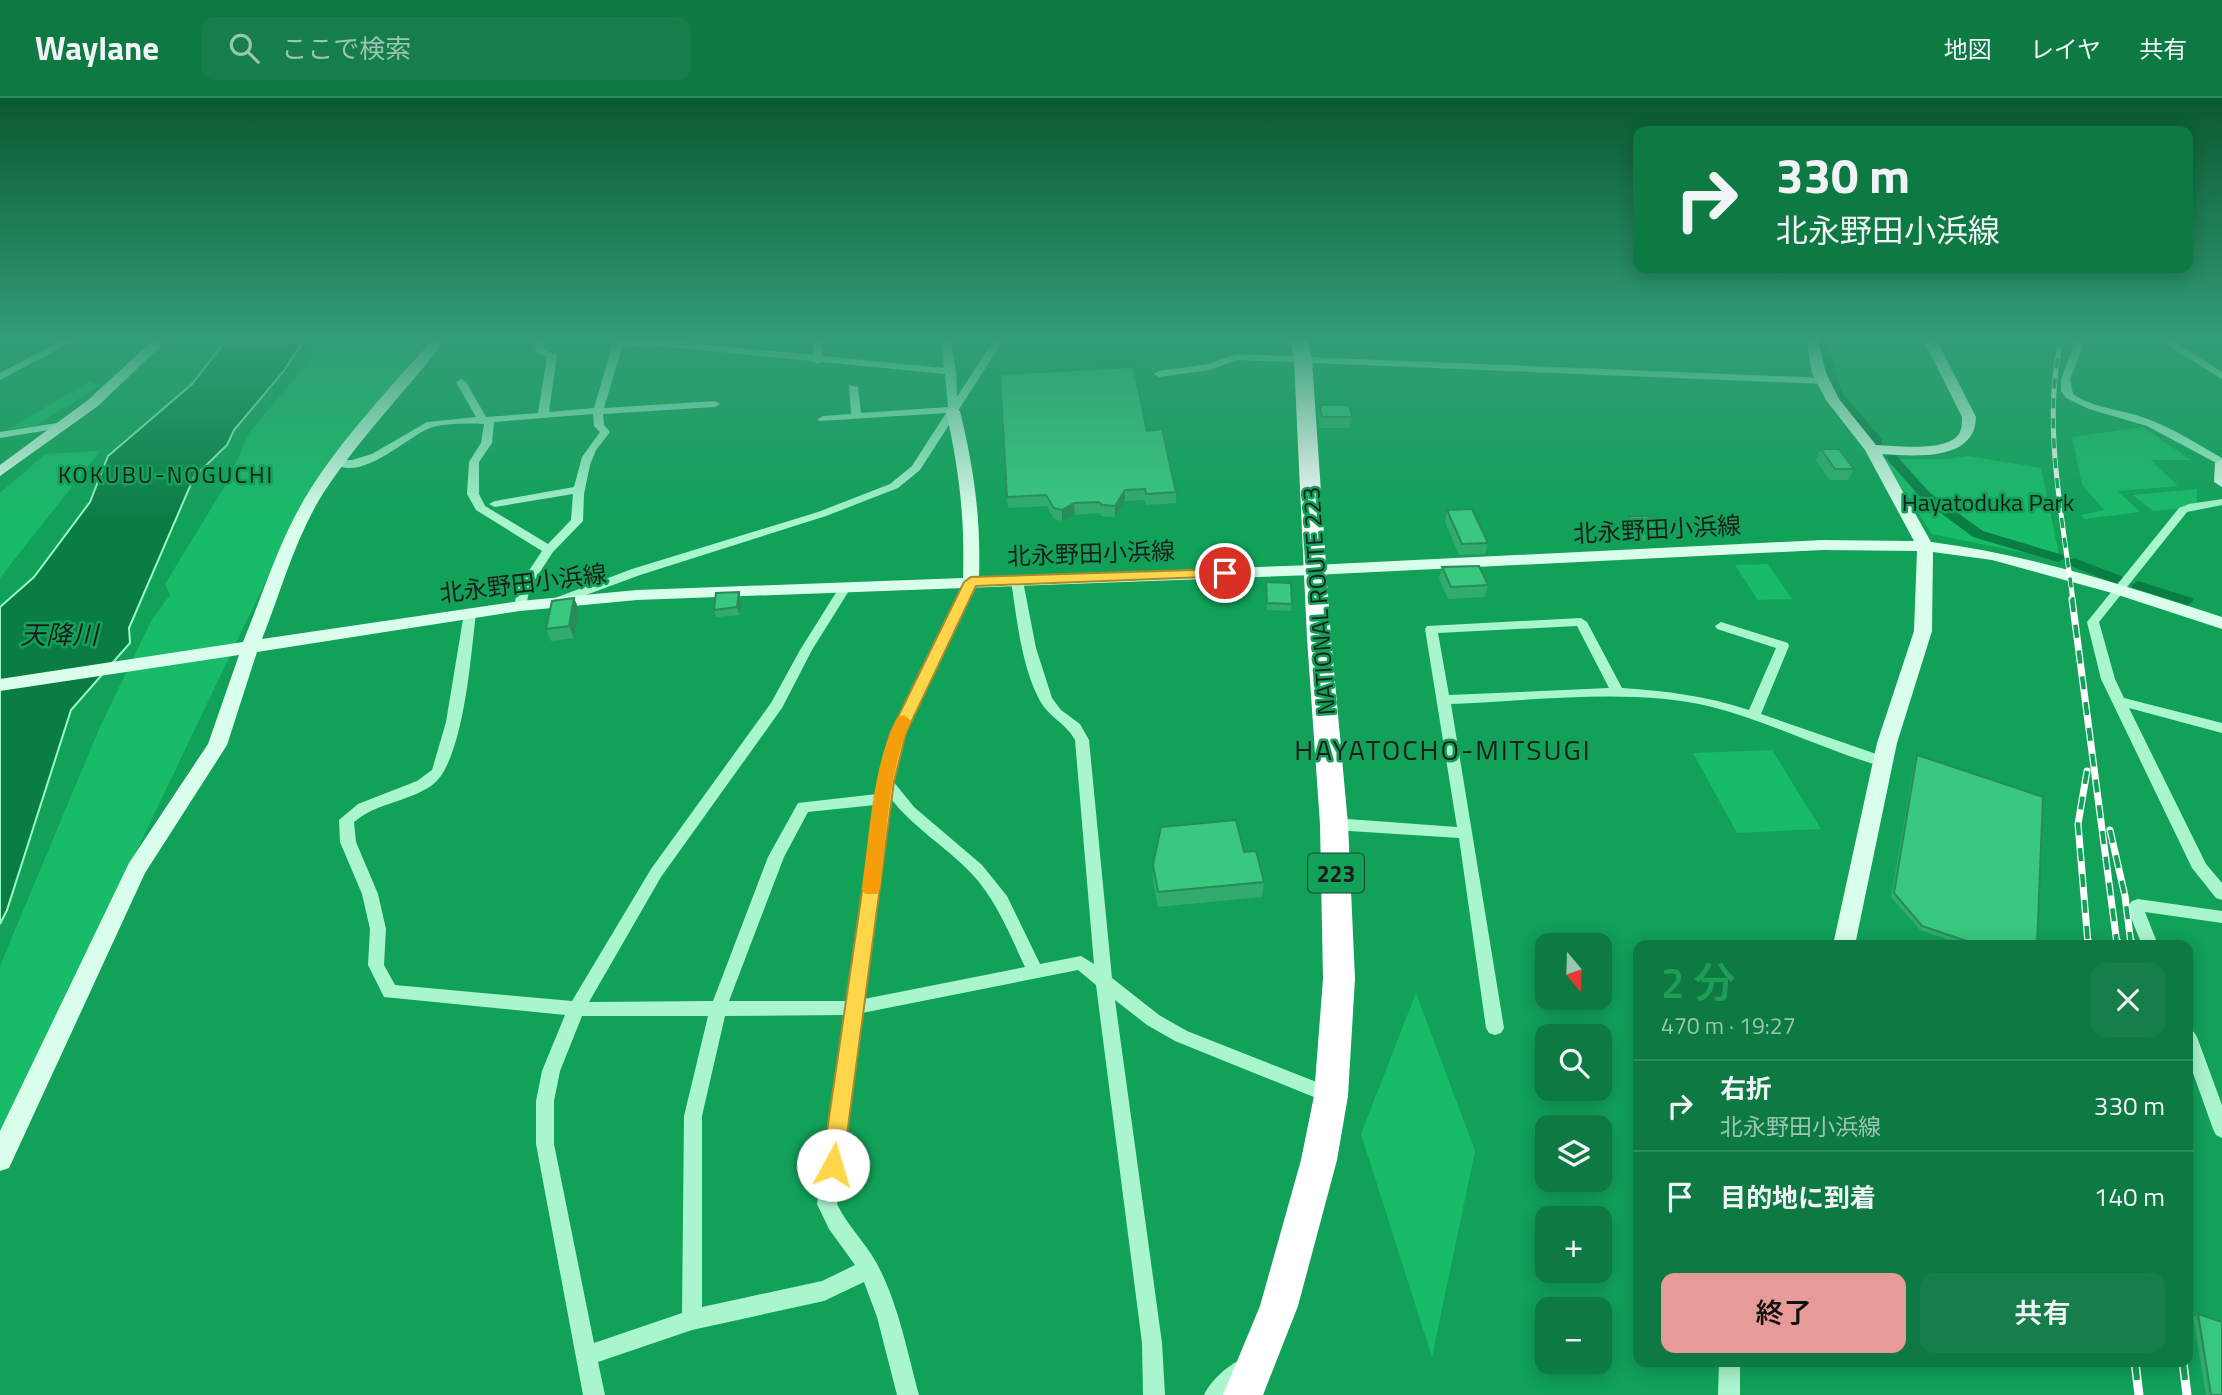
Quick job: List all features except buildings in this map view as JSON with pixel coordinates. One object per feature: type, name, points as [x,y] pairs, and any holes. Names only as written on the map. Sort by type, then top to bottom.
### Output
[{"type":"highway","name":"NATIONAL ROUTE 223","points":[[1243,1395],[1256,1357],[1279,1306],[1319,1160],[1331,1096],[1339,979],[1334,824],[1304,400]]},
{"type":"main road","points":[[1833,400],[1872,449]]},
{"type":"main road","name":"北永野田小浜線","points":[[250,647],[470,613]]},
{"type":"street","points":[[0,472],[97,400]]},
{"type":"street","points":[[0,1158],[136,869],[217,745],[250,647],[301,519],[320,486],[388,400]]},
{"type":"street","points":[[472,400],[490,431],[484,452],[474,462],[473,494],[480,508],[550,550]]},
{"type":"street","points":[[543,416],[545,400]]},
{"type":"street","points":[[520,606],[524,587],[550,550],[577,521],[578,490],[591,450],[605,432],[599,426],[598,411],[601,400]]},
{"type":"street","points":[[854,400],[856,416]]},
{"type":"street","points":[[908,1395],[891,1325],[869,1269],[835,1223],[827,1204],[886,782],[898,733],[971,582],[973,526],[952,400]]},
{"type":"street","points":[[559,601],[822,514],[894,486],[916,468],[960,400]]},
{"type":"street","points":[[1845,940],[1883,762],[1923,631],[1925,546],[1872,449],[1944,448],[1957,444],[1968,436],[1971,426],[1960,400]]},
{"type":"street","points":[[2076,400],[2091,407],[2158,425],[2222,469]]},
{"type":"street","points":[[338,463],[352,465],[370,460],[415,430],[431,424],[715,404]]},
{"type":"street","points":[[823,419],[941,409],[953,411]]},
{"type":"street","points":[[0,435],[63,425]]},
{"type":"street","points":[[495,504],[578,490]]},
{"type":"street","points":[[2222,502],[2183,510],[2093,622],[2108,679],[2200,868],[2222,894]]},
{"type":"street","name":"北永野田小浜線","points":[[470,613],[637,594],[1314,570],[1822,545],[1925,546],[1993,555],[2118,589],[2222,623]]},
{"type":"street","points":[[1017,581],[1027,635],[1042,687],[1052,709],[1076,726],[1082,740],[1104,980],[1153,1343],[1154,1395]]},
{"type":"street","points":[[594,1395],[545,1133],[545,1101],[551,1071],[576,1009],[656,873],[777,705],[806,650],[846,586]]},
{"type":"street","points":[[470,613],[453,719],[439,772],[420,786],[355,811],[346,820],[348,842],[370,894],[378,929],[376,965],[390,992],[576,1009],[853,1008],[1081,962],[1153,1020],[1181,1036],[1331,1096]]},
{"type":"street","points":[[1495,1028],[1466,833],[1431,629],[1581,622],[1618,692]]},
{"type":"street","points":[[1721,626],[1783,646],[1753,716]]},
{"type":"street","name":"北永野田小浜線","points":[[0,685],[250,647]]},
{"type":"street","points":[[1444,700],[1618,692],[1677,696],[1714,702],[1883,762]]},
{"type":"street","points":[[2119,701],[2222,728]]},
{"type":"street","points":[[886,782],[909,811],[977,869],[1001,900],[1035,970]]},
{"type":"street","points":[[692,1320],[693,1116],[718,1009],[776,857],[803,807],[884,799]]},
{"type":"street","points":[[1334,824],[1466,833]]},
{"type":"street","points":[[2148,940],[2136,908],[2138,905],[2222,917]]},
{"type":"street","points":[[2193,1051],[2222,1129]]},
{"type":"street","points":[[586,1356],[692,1320],[824,1291],[869,1269]]},
{"type":"street","points":[[1215,1395],[1256,1357]]},
{"type":"street","points":[[1729,1395],[1730,1367]]},
{"type":"green space","points":[[59,400],[77,400],[37,425],[7,430]]},
{"type":"green space","points":[[277,400],[381,400],[337,455],[286,539],[0,1136],[0,966],[99,729],[151,621],[170,595],[165,584],[228,481],[249,433]]},
{"type":"green space","points":[[2143,427],[2191,460],[2151,460],[2178,486],[2118,491],[2140,512],[2085,519],[2081,515],[2104,510],[2082,485],[2072,437]]},
{"type":"green space","points":[[100,451],[0,578],[0,493],[45,454]]},
{"type":"green space","name":"Hayatoduka Park","points":[[1969,456],[2041,468],[2060,560],[1932,534],[1883,459],[1947,459]]},
{"type":"green space","points":[[2197,489],[2197,507],[2153,511],[2133,495]]},
{"type":"green space","points":[[1768,564],[1792,599],[1758,600],[1735,565]]},
{"type":"green space","points":[[1772,750],[1821,829],[1737,833],[1693,753]]},
{"type":"green space","points":[[1416,993],[1475,1151],[1432,1357],[1361,1134]]},
{"type":"water","name":"天降川","points":[[174,400],[260,400],[234,430],[227,445],[194,477],[129,628],[130,643],[71,710],[7,910],[0,924],[0,607],[34,577],[90,502],[108,456]]},
{"type":"waterway","points":[[1842,400],[1878,442]]},
{"type":"waterway","points":[[1891,457],[1926,496],[1978,534],[2058,558]]},
{"type":"waterway","points":[[2074,562],[2116,579]]},
{"type":"waterway","points":[[2138,585],[2187,601]]},
{"type":"railway","points":[[2053,400],[2056,469],[2073,601]]},
{"type":"railway","points":[[2072,599],[2116,940]]},
{"type":"railway","points":[[2087,771],[2078,824],[2088,940]]},
{"type":"railway","points":[[2110,830],[2125,896],[2130,940]]},
{"type":"railway","points":[[2136,1367],[2139,1395]]},
{"type":"railway","points":[[2184,1367],[2187,1395]]},
{"type":"slow traffic","points":[[871,889],[886,782],[898,733],[904,721]]},
{"type":"district","name":"KOKUBU-NOGUCHI","points":[[166,474]]},
{"type":"district","name":"HAYATOCHO-MITSUGI","points":[[1443,749]]},
{"type":"route","points":[[833,1165],[886,782],[898,733],[971,582],[1225,573]]}]
